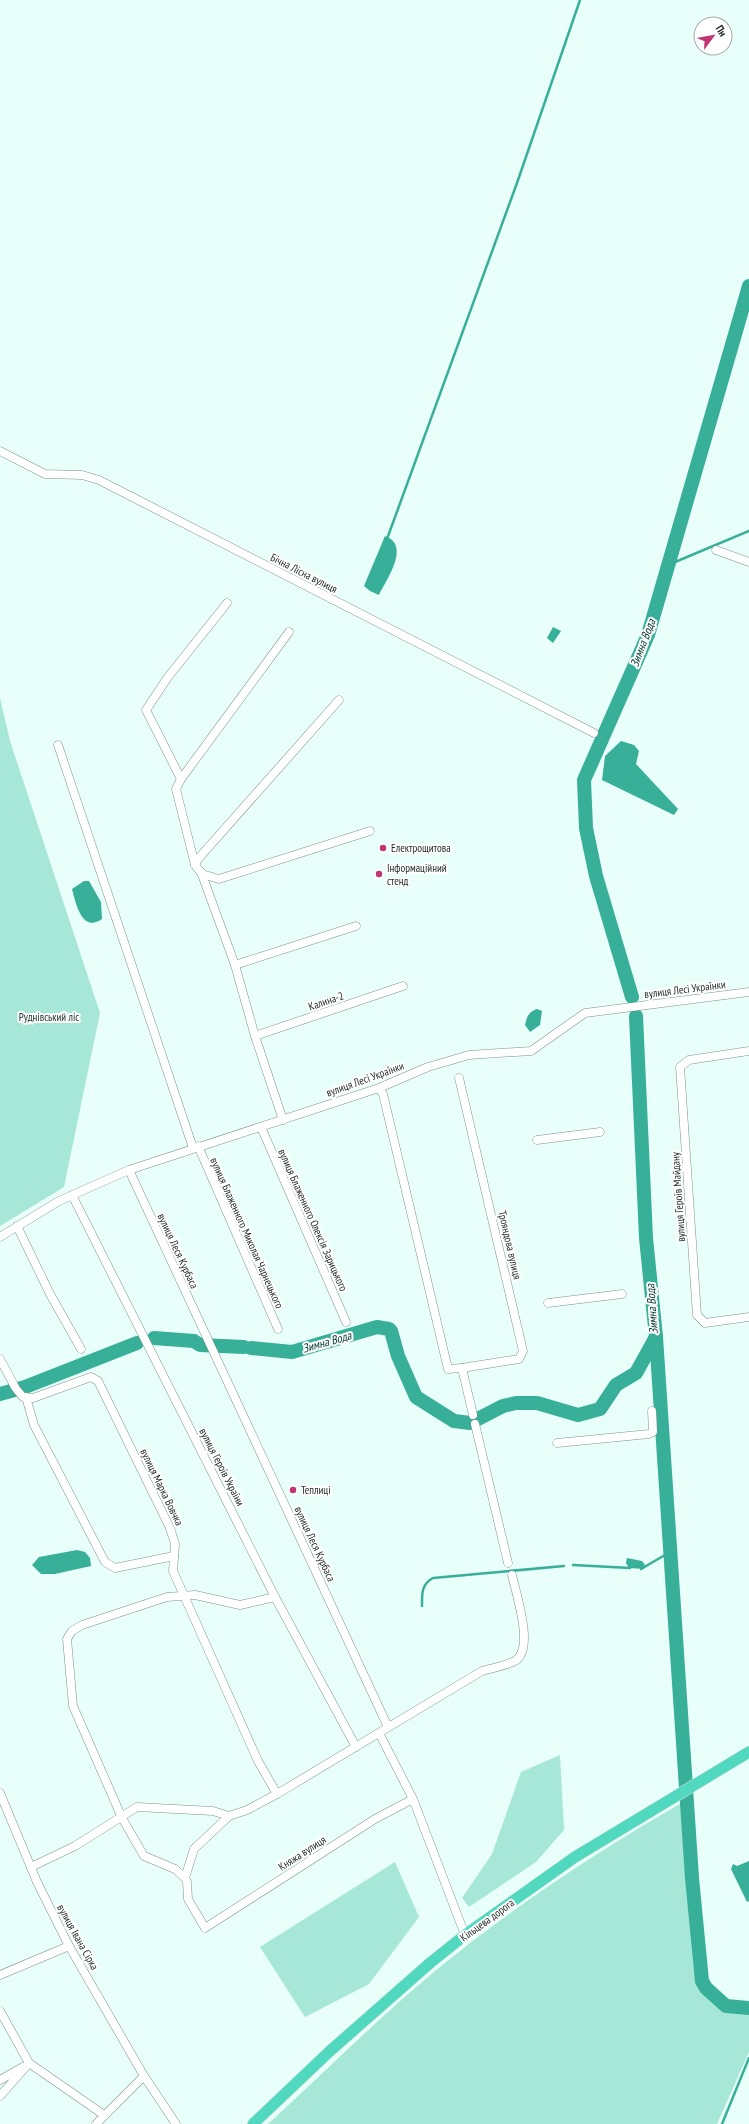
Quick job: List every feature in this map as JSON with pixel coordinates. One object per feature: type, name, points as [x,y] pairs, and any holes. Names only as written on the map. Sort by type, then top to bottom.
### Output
[{"type":"highway","name":"Кільцева дорога","points":[[253,2124],[335,2046],[430,1963],[465,1935],[575,1857],[705,1777],[749,1752]]},
{"type":"street","name":"Бічна Лісна вулиця","points":[[0,451],[45,474],[82,475],[99,480],[594,733]]},
{"type":"street","points":[[716,550],[749,562]]},
{"type":"street","points":[[182,779],[146,710],[168,677],[227,603]]},
{"type":"street","points":[[283,1120],[255,1036],[235,965],[202,874],[196,862],[176,788],[289,632]]},
{"type":"street","points":[[196,862],[339,700]]},
{"type":"street","name":"вулиця Блаженного Миколая Чарнецького","points":[[58,745],[195,1147],[278,1329]]},
{"type":"street","points":[[202,874],[219,879],[370,831]]},
{"type":"street","points":[[235,965],[356,926]]},
{"type":"street","name":"Калина-2","points":[[255,1036],[404,986]]},
{"type":"street","name":"вулиця Лесі Українки","points":[[0,1237],[72,1195],[129,1170],[195,1147],[379,1088],[428,1067],[468,1055],[530,1051],[585,1013],[749,992]]},
{"type":"street","name":"вулиця Героїв Майдану","points":[[749,1051],[689,1060],[680,1067],[697,1315],[705,1323],[749,1317]]},
{"type":"street","name":"Трояндова вулиця","points":[[379,1088],[383,1094],[448,1369],[462,1368],[519,1359],[523,1351],[459,1078]]},
{"type":"street","name":"вулиця Блаженного Олексія Зарицького","points":[[261,1127],[346,1322]]},
{"type":"street","points":[[537,1140],[600,1132]]},
{"type":"street","name":"вулиця Леся Курбаса","points":[[129,1170],[388,1727]]},
{"type":"street","name":"вулиця Героїв України","points":[[72,1195],[275,1597],[356,1747]]},
{"type":"street","points":[[17,1226],[50,1294],[81,1349]]},
{"type":"street","points":[[548,1303],[622,1294]]},
{"type":"street","points":[[0,1358],[16,1388],[23,1397],[26,1397],[34,1425],[105,1562],[115,1568],[174,1556]]},
{"type":"street","points":[[462,1368],[473,1415]]},
{"type":"street","name":"вулиця Марка Вовчка","points":[[26,1397],[33,1398],[91,1377],[98,1381],[170,1528],[175,1544],[173,1571],[258,1760],[277,1794]]},
{"type":"street","points":[[557,1443],[649,1434],[653,1432],[652,1411]]},
{"type":"street","points":[[475,1424],[508,1563]]},
{"type":"street","points":[[275,1597],[240,1605],[195,1595],[183,1595],[152,1601],[82,1625],[72,1631],[67,1639],[73,1706],[122,1818],[144,1856],[175,1868],[185,1878],[194,1849],[228,1816],[246,1810],[277,1794],[482,1671],[516,1660],[522,1652],[526,1638],[512,1575]]},
{"type":"street","points":[[379,1733],[413,1799],[465,1935]]},
{"type":"street","name":"вулиця Івана Сірка","points":[[0,1793],[2,1804],[31,1867],[36,1882],[69,1946],[144,2076],[176,2124]]},
{"type":"street","name":"Княжа вулиця","points":[[185,1878],[187,1882],[188,1899],[205,1928],[375,1819],[413,1799]]},
{"type":"street","points":[[31,1867],[75,1846],[122,1818],[137,1807],[213,1811],[228,1816]]},
{"type":"street","points":[[0,1974],[69,1946]]},
{"type":"street","points":[[0,2011],[29,2063],[104,2115]]},
{"type":"street","points":[[0,2080],[29,2063]]},
{"type":"street","points":[[0,2096],[29,2063]]},
{"type":"street","points":[[96,2124],[144,2076]]},
{"type":"green space","name":"Руднівський ліс","points":[[0,698],[10,741],[100,1013],[64,1187],[0,1226]]},
{"type":"green space","points":[[560,1755],[564,1830],[536,1862],[469,1907],[462,1898],[492,1854],[521,1772]]},
{"type":"green space","points":[[683,1802],[698,1982],[722,2008],[749,2015],[749,2052],[717,2124],[268,2124],[396,2005],[469,1944],[528,1900],[589,1859]]},
{"type":"green space","points":[[395,1862],[419,1917],[369,1984],[305,2017],[260,1947]]},
{"type":"shaded area","points":[[385,536],[393,540],[397,554],[395,563],[379,595],[370,591],[364,586]]},
{"type":"shaded area","points":[[553,627],[561,631],[553,643],[547,638]]},
{"type":"shaded area","points":[[621,741],[634,745],[639,751],[636,764],[678,809],[674,815],[602,780],[605,756]]},
{"type":"shaded area","points":[[84,881],[89,881],[101,902],[102,919],[95,922],[85,920],[81,915],[72,889]]},
{"type":"shaded area","points":[[537,1009],[542,1011],[540,1025],[530,1032],[525,1025],[526,1020],[530,1013]]},
{"type":"shaded area","points":[[77,1550],[85,1552],[90,1558],[91,1566],[55,1574],[41,1574],[32,1565],[39,1557]]},
{"type":"shaded area","points":[[627,1558],[642,1561],[645,1565],[644,1569],[629,1568],[626,1563]]},
{"type":"shaded area","points":[[749,1861],[749,1901],[747,1902],[731,1869],[733,1864],[737,1866]]},
{"type":"waterway","points":[[387,539],[517,183],[580,0]]},
{"type":"waterway","name":"Зимна Вода","points":[[632,997],[596,876],[586,828],[584,780],[648,635],[749,286]]},
{"type":"waterway","points":[[668,565],[749,531]]},
{"type":"waterway","name":"Зимна Вода","points":[[251,1348],[292,1352],[377,1327],[389,1329],[391,1331],[398,1356],[416,1397],[454,1421],[470,1423],[503,1406],[516,1403],[537,1403],[578,1415],[600,1409],[616,1385],[636,1373],[656,1337],[646,1238],[636,1016]]},
{"type":"waterway","points":[[656,1337],[692,1878],[702,1981],[706,1988],[726,2006],[749,2008]]},
{"type":"waterway","name":"Зимна Вода","points":[[154,1338],[194,1341],[200,1345],[244,1347]]},
{"type":"waterway","name":"Зимна Вода","points":[[0,1394],[25,1387],[137,1343]]},
{"type":"waterway","points":[[641,1569],[670,1552]]},
{"type":"waterway","points":[[573,1565],[630,1568]]},
{"type":"waterway","points":[[422,1606],[422,1594],[424,1587],[426,1583],[433,1578],[564,1566]]},
{"type":"waterway","points":[[722,2124],[749,2058]]},
{"type":"place","name":"Електрощитова","points":[[383,848]]},
{"type":"place","name":"Інформаційний стенд","points":[[379,874]]},
{"type":"place","name":"Теплиці","points":[[293,1490]]}]
